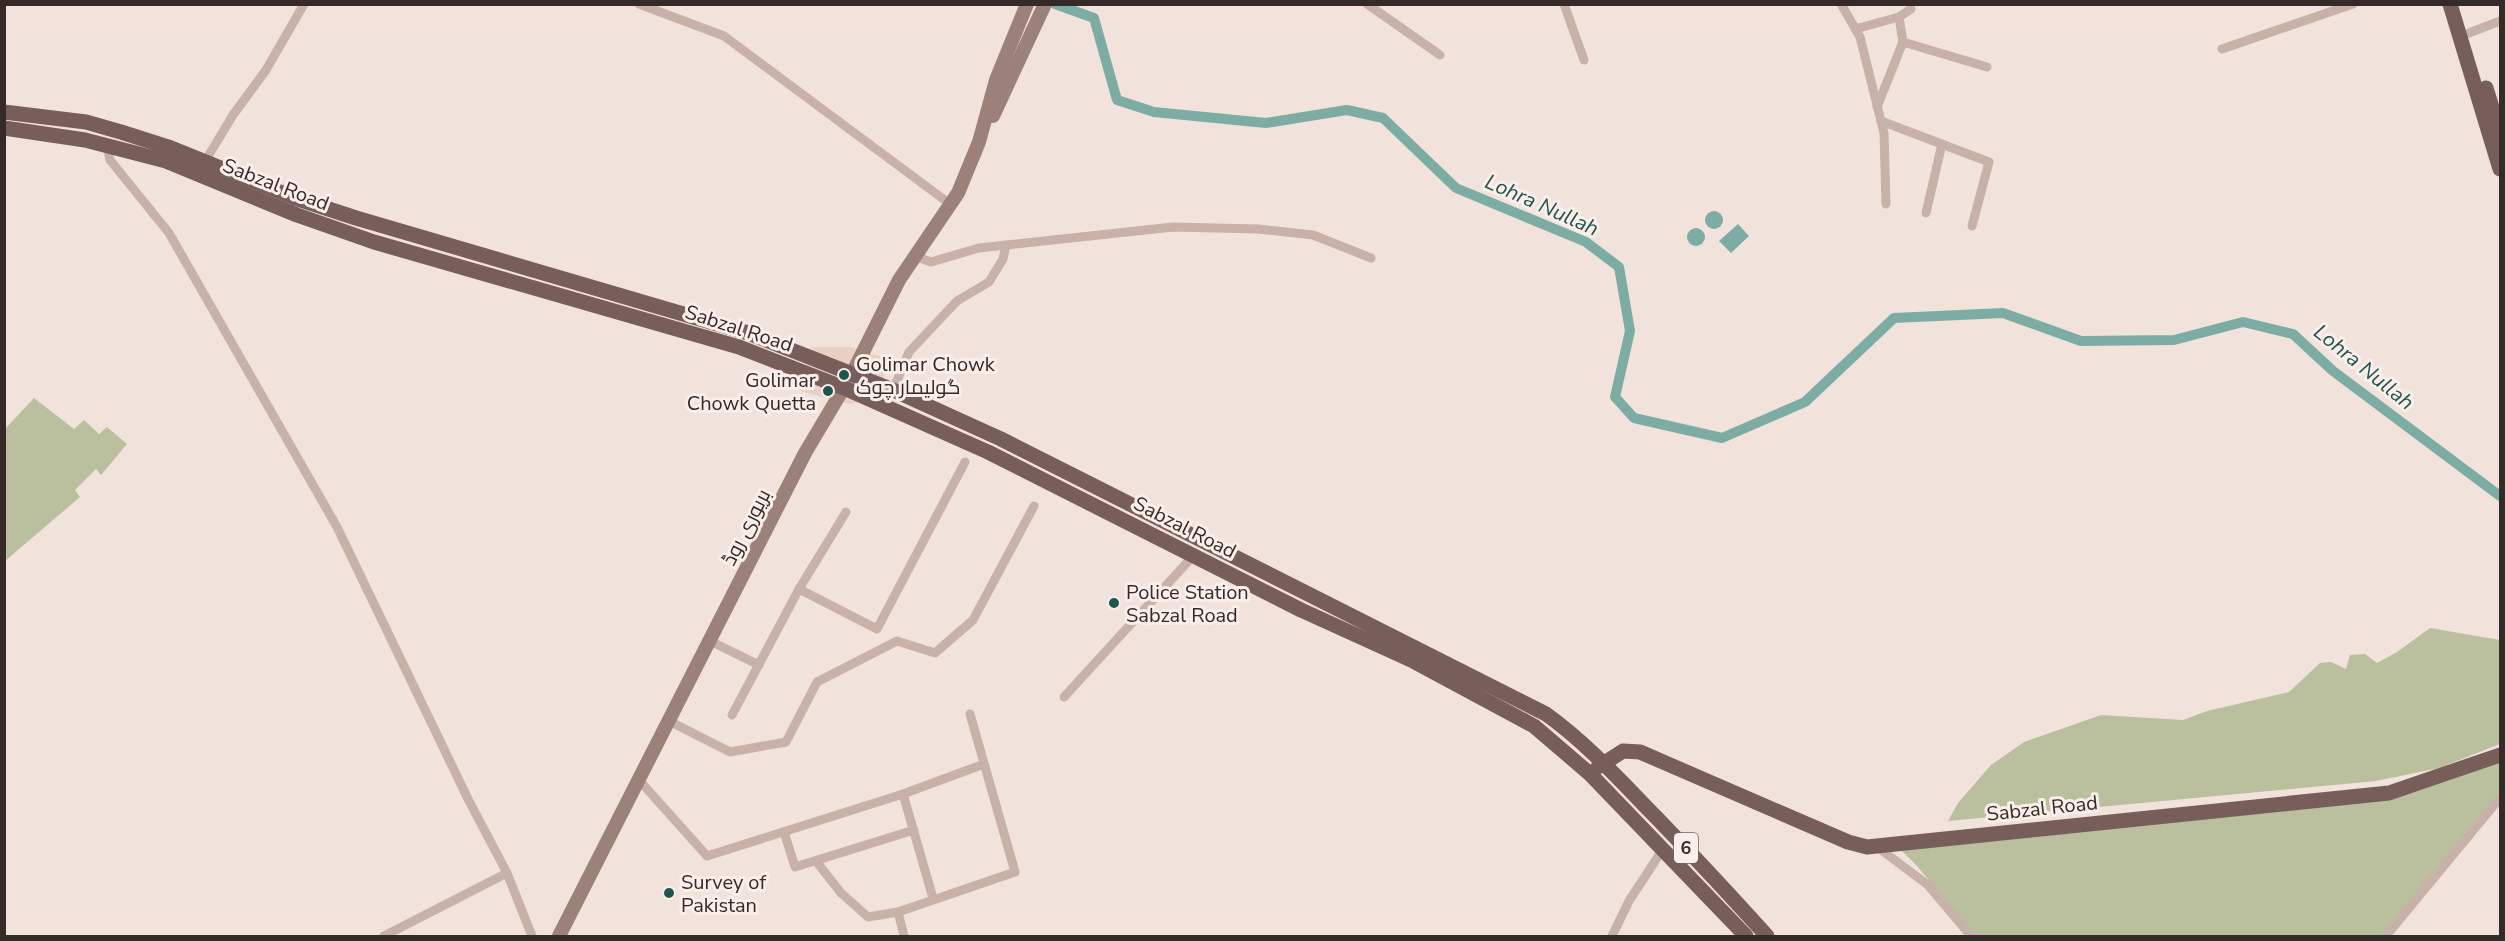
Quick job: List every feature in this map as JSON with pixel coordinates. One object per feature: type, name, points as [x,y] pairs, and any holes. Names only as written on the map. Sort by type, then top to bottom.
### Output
[{"type":"main road","points":[[979,142],[996,80],[1027,4]]},
{"type":"main road","points":[[979,142],[1024,54],[1046,4]]},
{"type":"main road","points":[[2450,4],[2500,169]]},
{"type":"main road","points":[[2461,4],[2500,133]]},
{"type":"main road","name":"Sabzal Road","points":[[4,112],[86,122],[121,132],[171,148],[204,163],[336,211],[710,320],[893,390],[1000,439],[1546,714],[1575,735],[1603,762]]},
{"type":"main road","name":"Sabzal Road","points":[[4,128],[112,146],[166,161],[221,185],[375,242],[721,341],[844,388],[988,452],[1301,610],[1412,660],[1534,726],[1590,774],[1603,762],[1623,751],[1640,752],[1848,842],[1867,847],[2389,793],[2500,755]]},
{"type":"main road","points":[[112,146],[121,132]]},
{"type":"main road","name":"بریوری روڈ","points":[[559,936],[805,453],[852,374],[899,280],[950,204],[969,170],[979,142]]},
{"type":"main road","points":[[466,267],[471,251]]},
{"type":"main road","points":[[1166,540],[1172,526]]},
{"type":"main road","name":"6","points":[[1603,762],[1710,872],[1767,936]]},
{"type":"main road","name":"6","points":[[1590,774],[1746,936]]},
{"type":"street","points":[[204,163],[233,115],[266,69],[304,4]]},
{"type":"street","points":[[639,4],[724,36],[950,204]]},
{"type":"street","points":[[1367,4],[1440,55]]},
{"type":"street","points":[[1564,4],[1584,60]]},
{"type":"street","points":[[1841,4],[1860,37],[1881,121],[1886,204]]},
{"type":"street","points":[[2222,49],[2353,4]]},
{"type":"street","points":[[1855,29],[1899,16],[1911,9]]},
{"type":"street","points":[[1877,107],[1904,42],[1899,16]]},
{"type":"street","points":[[2469,33],[2500,21]]},
{"type":"street","points":[[1904,42],[1987,67]]},
{"type":"street","points":[[1881,121],[1989,162],[1972,226]]},
{"type":"street","points":[[1926,213],[1942,144]]},
{"type":"street","points":[[112,146],[110,160],[169,233],[338,527],[469,801],[507,873],[532,936]]},
{"type":"street","points":[[915,256],[931,262],[979,248],[1173,227],[1258,229],[1313,235],[1371,258]]},
{"type":"street","points":[[893,390],[909,352],[957,301],[989,282],[1003,259],[1006,245]]},
{"type":"street","points":[[799,589],[877,629],[965,462]]},
{"type":"street","points":[[669,721],[730,752],[786,742],[818,682],[897,641],[935,653],[973,620],[1034,506]]},
{"type":"street","points":[[732,715],[799,589],[846,512]]},
{"type":"street","points":[[1064,697],[1194,555]]},
{"type":"street","points":[[710,641],[759,664]]},
{"type":"street","points":[[816,861],[841,893],[868,917],[898,912],[933,898],[1015,872],[970,714]]},
{"type":"street","points":[[639,780],[707,856],[903,794],[984,764]]},
{"type":"street","points":[[903,794],[933,898]]},
{"type":"street","points":[[2386,936],[2500,798]]},
{"type":"street","points":[[784,832],[795,867],[914,830]]},
{"type":"street","points":[[1876,846],[1928,885],[1971,936]]},
{"type":"street","points":[[1612,936],[1629,901],[1663,849]]},
{"type":"street","points":[[384,936],[507,873]]},
{"type":"street","points":[[898,912],[904,936]]},
{"type":"green space","points":[[34,398],[74,429],[84,420],[99,434],[107,427],[127,444],[101,475],[96,469],[75,490],[80,497],[5,561],[5,429]]},
{"type":"green space","points":[[2430,628],[2500,640],[2500,744],[2439,768],[2376,781],[1948,821],[1958,803],[1991,765],[2024,742],[2101,715],[2183,720],[2207,711],[2289,692],[2320,663],[2331,662],[2346,669],[2350,655],[2365,654],[2377,663],[2397,652]]},
{"type":"green space","points":[[2500,761],[2500,792],[2383,936],[1976,936],[1917,866],[1896,845],[2371,796]]},
{"type":"shaded area","name":"Golimar Chowk گولیمار چوک","points":[[812,347],[850,347],[893,360],[872,399],[850,404],[800,391]]},
{"type":"water","points":[[1710,211],[1718,211],[1723,216],[1721,227],[1710,229],[1705,224],[1705,216]]},
{"type":"water","points":[[1738,224],[1749,236],[1731,253],[1719,241]]},
{"type":"water","points":[[1696,228],[1704,233],[1705,237],[1700,245],[1696,246],[1688,241],[1687,237],[1692,229]]},
{"type":"waterway","name":"Lohra Nullah","points":[[1055,4],[1094,18],[1117,100],[1154,112],[1266,123],[1347,110],[1383,118],[1456,188],[1586,242],[1619,267],[1630,331],[1615,397],[1634,418],[1722,438],[1805,402],[1894,318],[2003,313],[2081,341],[2174,340],[2243,322],[2293,334],[2333,371],[2500,496]]},
{"type":"place","name":"Golimar Chowk گولیمار چوک","points":[[844,375]]},
{"type":"place","name":"Golimar Chowk Quetta","points":[[828,391]]},
{"type":"place","name":"Police Station Sabzal Road","points":[[1114,603]]},
{"type":"place","name":"Survey of Pakistan","points":[[669,893]]}]
